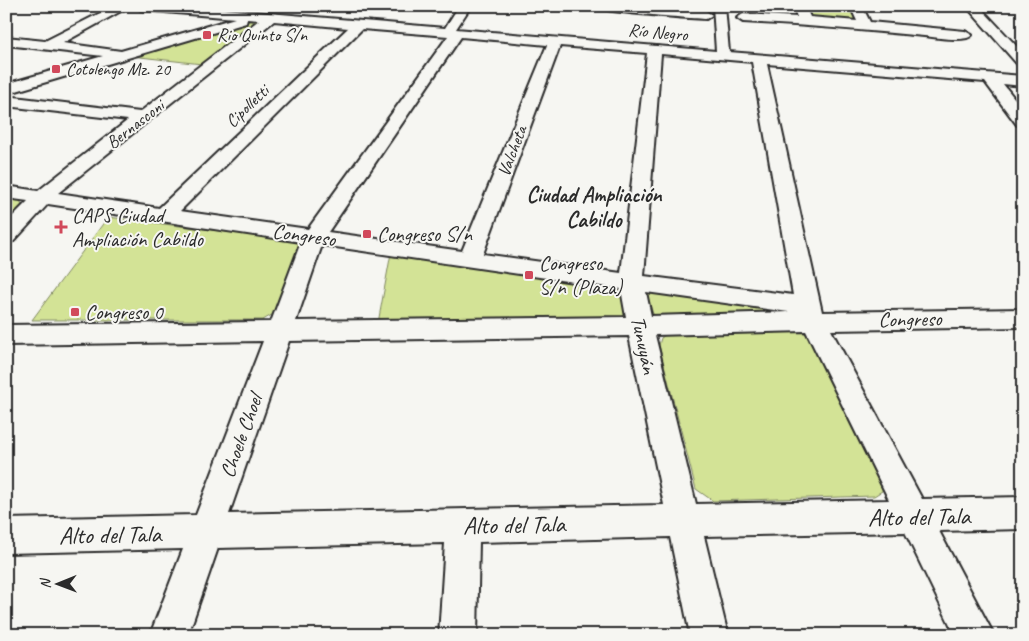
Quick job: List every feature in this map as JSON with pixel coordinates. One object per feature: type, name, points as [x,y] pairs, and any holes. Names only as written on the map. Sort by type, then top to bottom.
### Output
[{"type":"street","points":[[48,45],[124,6]]},
{"type":"street","name":"Río Negro","points":[[142,6],[206,12],[271,14],[358,25],[453,30],[723,50],[1023,76]]},
{"type":"street","points":[[206,12],[221,6]]},
{"type":"street","name":"Choele Choel","points":[[169,635],[314,237],[453,30],[465,6]]},
{"type":"street","points":[[600,6],[635,7],[648,11],[706,15]]},
{"type":"street","points":[[719,6],[723,50]]},
{"type":"street","points":[[799,6],[805,21]]},
{"type":"street","points":[[856,6],[864,22],[861,26]]},
{"type":"street","points":[[972,6],[1023,62]]},
{"type":"street","points":[[6,90],[126,54],[271,14],[306,9]]},
{"type":"street","name":"Río Negro","points":[[306,9],[310,15],[554,42],[1023,81]]},
{"type":"street","name":"Bernasconi","points":[[6,236],[42,197],[271,14]]},
{"type":"street","points":[[737,18],[805,21],[965,35]]},
{"type":"street","name":"Cipolletti","points":[[164,214],[358,25]]},
{"type":"street","points":[[6,41],[126,54]]},
{"type":"street","name":"Valcheta","points":[[470,260],[554,42]]},
{"type":"street","name":"Tunuyán","points":[[654,50],[632,282],[640,326],[709,635]]},
{"type":"street","points":[[759,59],[810,314],[975,635]]},
{"type":"street","points":[[990,78],[1023,121]]},
{"type":"street","points":[[6,100],[143,117]]},
{"type":"street","name":"Congreso","points":[[6,192],[632,282],[810,314],[1023,318]]},
{"type":"street","points":[[6,335],[640,326],[810,314]]},
{"type":"street","name":"Alto del Tala","points":[[6,536],[1023,513]]},
{"type":"street","points":[[458,635],[463,526]]},
{"type":"green space","points":[[806,6],[848,6],[857,22],[809,19]]},
{"type":"green space","points":[[259,20],[202,64],[131,56],[249,21]]},
{"type":"green space","points":[[6,197],[20,199],[22,206],[6,223]]},
{"type":"green space","points":[[108,217],[299,241],[300,245],[277,312],[263,320],[32,320]]},
{"type":"green space","points":[[391,253],[619,285],[631,310],[620,319],[378,323]]},
{"type":"green space","points":[[646,292],[793,306],[797,316],[662,318],[653,314]]},
{"type":"green space","points":[[799,331],[807,334],[812,339],[883,482],[882,491],[874,496],[713,501],[696,489],[659,345],[661,338],[667,334]]},
{"type":"place","name":"Rio Quinto S/n","points":[[207,35]]},
{"type":"place","name":"Cotolengo Mz. 20","points":[[56,69]]},
{"type":"place","name":"CAPS Ciudad Ampliación Cabildo","points":[[61,227]]},
{"type":"place","name":"Congreso S/n","points":[[367,234]]},
{"type":"place","name":"Congreso S/n (Plaza)","points":[[529,275]]},
{"type":"place","name":"Congreso 0","points":[[75,312]]},
{"type":"district","name":"Ciudad Ampliación Cabildo","points":[[594,206]]}]
